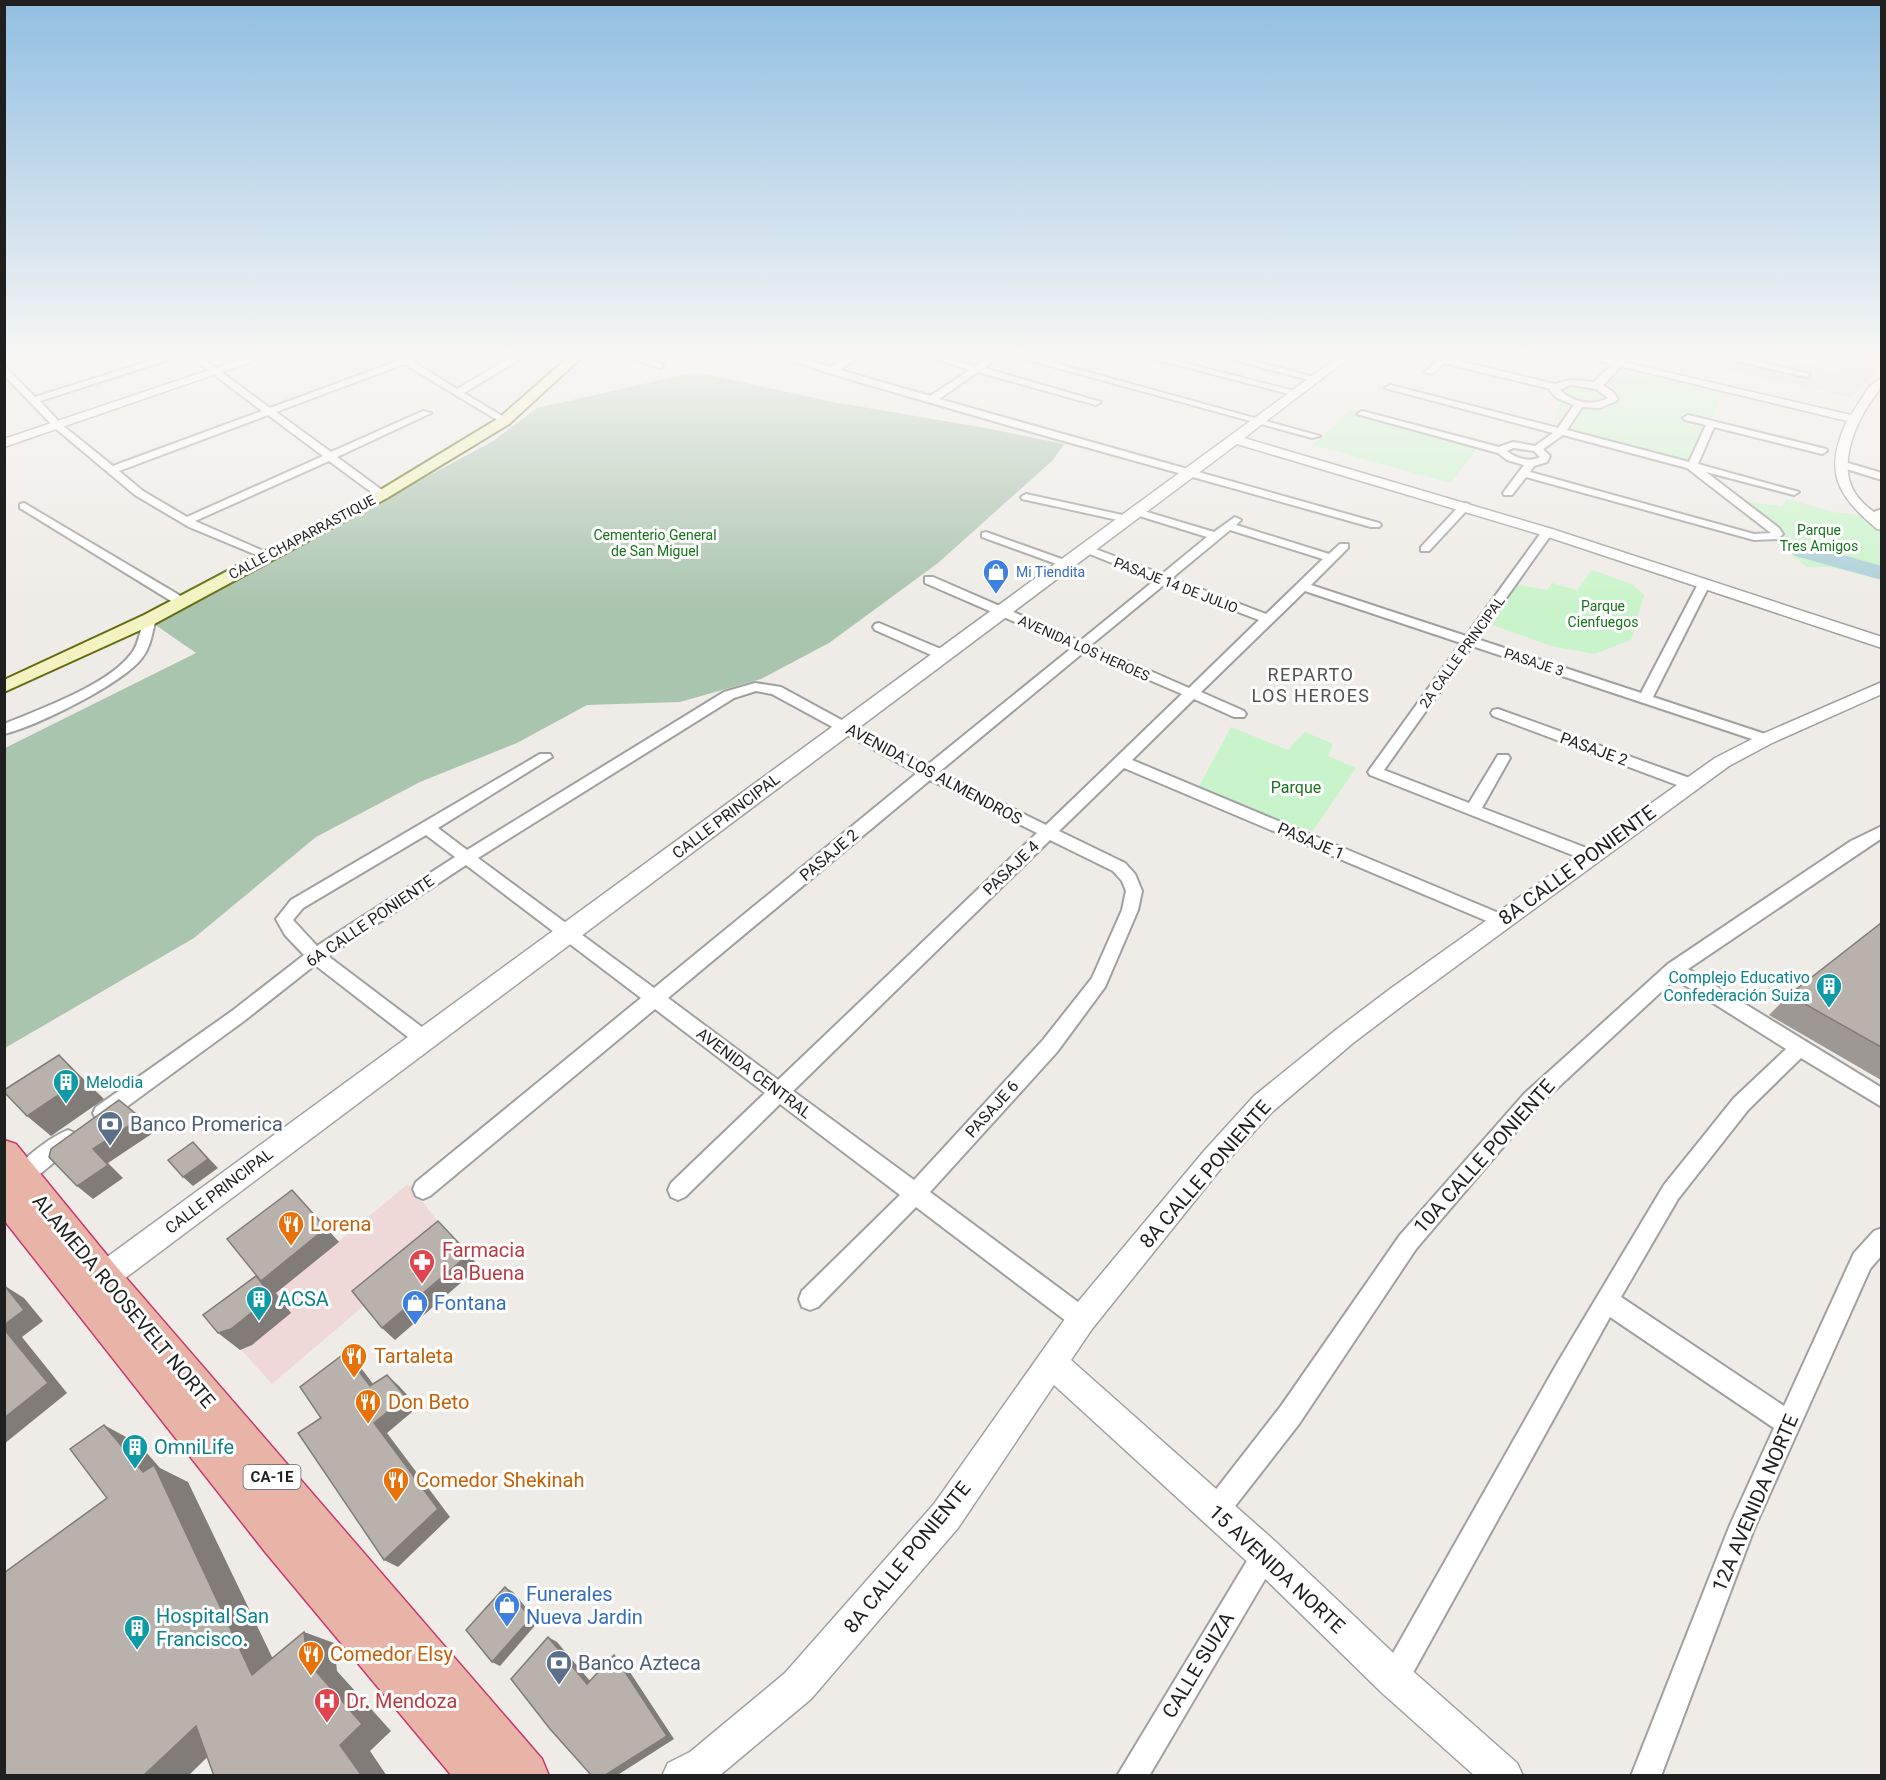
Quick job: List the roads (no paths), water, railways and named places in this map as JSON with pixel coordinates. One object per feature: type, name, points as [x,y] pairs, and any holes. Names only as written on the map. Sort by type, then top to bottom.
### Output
[{"type":"highway","name":"ALAMEDA ROOSEVELT NORTE","points":[[9,1177],[102,1278],[525,1776]]},
{"type":"highway","name":"ALAMEDA ROOSEVELT NORTE","points":[[9,1177],[281,1538],[484,1776]]},
{"type":"main road","name":"CALLE CHAPARRASTIQUE","points":[[4,687],[150,619],[382,495],[478,437]]},
{"type":"street","points":[[4,443],[23,437]]},
{"type":"street","points":[[72,437],[139,493],[187,521],[266,556]]},
{"type":"street","points":[[112,470],[201,437]]},
{"type":"street","points":[[303,437],[382,495]]},
{"type":"street","points":[[187,521],[375,437]]},
{"type":"street","points":[[1060,437],[1375,525]]},
{"type":"street","name":"CALLE PRINCIPAL","points":[[102,1278],[1238,437]]},
{"type":"street","points":[[1449,437],[1502,451],[1507,457],[1518,461],[1531,463],[1543,460],[1545,456],[1537,449],[1513,445],[1504,447],[1502,451]]},
{"type":"street","points":[[1537,449],[1554,437]]},
{"type":"street","points":[[1576,437],[1794,492]]},
{"type":"street","points":[[1692,466],[1705,437]]},
{"type":"street","points":[[1765,437],[1822,451]]},
{"type":"street","points":[[1847,437],[1841,464],[1844,488],[1875,514],[1881,526]]},
{"type":"street","points":[[1235,439],[1465,506],[1881,643]]},
{"type":"street","points":[[1508,493],[1525,474],[1531,463]]},
{"type":"street","points":[[1841,464],[1881,477]]},
{"type":"street","points":[[1525,474],[1754,537],[1774,537],[1777,534],[1692,466]]},
{"type":"street","points":[[1026,497],[1132,515],[1216,536]]},
{"type":"street","points":[[24,506],[180,601]]},
{"type":"street","points":[[1425,549],[1465,506]]},
{"type":"street","name":"PASAJE 2","points":[[423,1189],[1231,523],[1331,558]]},
{"type":"street","name":"2A CALLE PRINCIPAL","points":[[1473,810],[1375,772],[1547,532]]},
{"type":"street","points":[[987,536],[1066,564]]},
{"type":"street","name":"PASAJE 4","points":[[678,1190],[1344,546]]},
{"type":"street","name":"PASAJE 14 DE JULIO","points":[[1086,549],[1268,619]]},
{"type":"street","name":"AVENIDA LOS HEROES","points":[[929,580],[1190,695],[1239,714]]},
{"type":"street","points":[[1645,699],[1704,584]]},
{"type":"street","name":"PASAJE 3","points":[[1302,586],[1766,739]]},
{"type":"street","points":[[4,730],[106,681],[128,667],[139,654],[150,619]]},
{"type":"street","points":[[879,627],[943,655]]},
{"type":"street","name":"AVENIDA LOS ALMENDROS","points":[[755,687],[776,690],[928,773],[1119,867],[1129,878],[1134,891]]},
{"type":"street","name":"6A CALLE PONIENTE","points":[[9,1177],[37,1162],[238,1016],[316,955],[467,857],[729,695],[755,687]]},
{"type":"street","name":"8A CALLE PONIENTE","points":[[681,1776],[703,1765],[798,1686],[945,1516],[1082,1319],[1213,1159],[1263,1104],[1345,1036],[1500,920],[1722,762],[1766,739],[1881,687]]},
{"type":"street","name":"PASAJE 2","points":[[1498,713],[1690,784]]},
{"type":"street","points":[[424,1039],[316,955],[287,927],[284,919],[297,904],[545,757]]},
{"type":"street","points":[[1503,758],[1473,810],[1591,856]]},
{"type":"street","name":"PASAJE 1","points":[[1121,761],[1500,920]]},
{"type":"street","name":"AVENIDA CENTRAL","points":[[426,827],[1082,1319]]},
{"type":"street","name":"10A CALLE PONIENTE","points":[[1216,1510],[1290,1415],[1408,1242],[1531,1100],[1674,969],[1881,831]]},
{"type":"street","name":"PASAJE 6","points":[[810,1299],[915,1194],[1050,1046],[1099,982],[1130,910],[1134,891]]},
{"type":"street","points":[[1674,969],[1881,1100]]},
{"type":"street","points":[[1394,1679],[1563,1376],[1671,1192],[1742,1104],[1799,1048]]},
{"type":"street","name":"12A AVENIDA NORTE","points":[[1646,1776],[1743,1525],[1862,1261],[1881,1238]]},
{"type":"street","points":[[1608,1302],[1789,1423]]},
{"type":"street","name":"15 AVENIDA NORTE","points":[[1051,1362],[1216,1510],[1394,1679],[1504,1776]]},
{"type":"street","name":"CALLE SUIZA","points":[[1132,1776],[1264,1555]]},
{"type":"waterway","points":[[1803,551],[1882,573]]},
{"type":"place","name":"Mi Tiendita","points":[[996,595]]},
{"type":"place","name":"Complejo Educativo Confederación Suiza","points":[[1829,1009]]},
{"type":"place","name":"Melodia","points":[[66,1105]]},
{"type":"place","name":"Banco Promerica","points":[[110,1147]]},
{"type":"place","name":"Lorena","points":[[291,1247]]},
{"type":"place","name":"Farmacia La Buena","points":[[422,1285]]},
{"type":"place","name":"ACSA","points":[[259,1322]]},
{"type":"place","name":"Fontana","points":[[415,1326]]},
{"type":"place","name":"Tartaleta","points":[[354,1379]]},
{"type":"place","name":"Don Beto","points":[[368,1425]]},
{"type":"place","name":"OmniLife","points":[[135,1470]]},
{"type":"place","name":"Comedor Shekinah","points":[[396,1503]]},
{"type":"place","name":"Funerales Nueva Jardin","points":[[507,1628]]},
{"type":"place","name":"Hospital San Francisco.","points":[[137,1651]]},
{"type":"place","name":"Comedor Elsy","points":[[311,1677]]},
{"type":"place","name":"Banco Azteca","points":[[559,1686]]},
{"type":"place","name":"Dr. Mendoza","points":[[327,1724]]},
{"type":"district","name":"REPARTO LOS HEROES","points":[[1311,684]]},
{"type":"park label","name":"Parque Tres Amigos","points":[[1819,538]]},
{"type":"park label","name":"Cementerio General de San Miguel","points":[[655,544]]},
{"type":"park label","name":"Parque Cienfuegos","points":[[1603,614]]},
{"type":"park label","name":"Parque","points":[[1296,787]]}]
